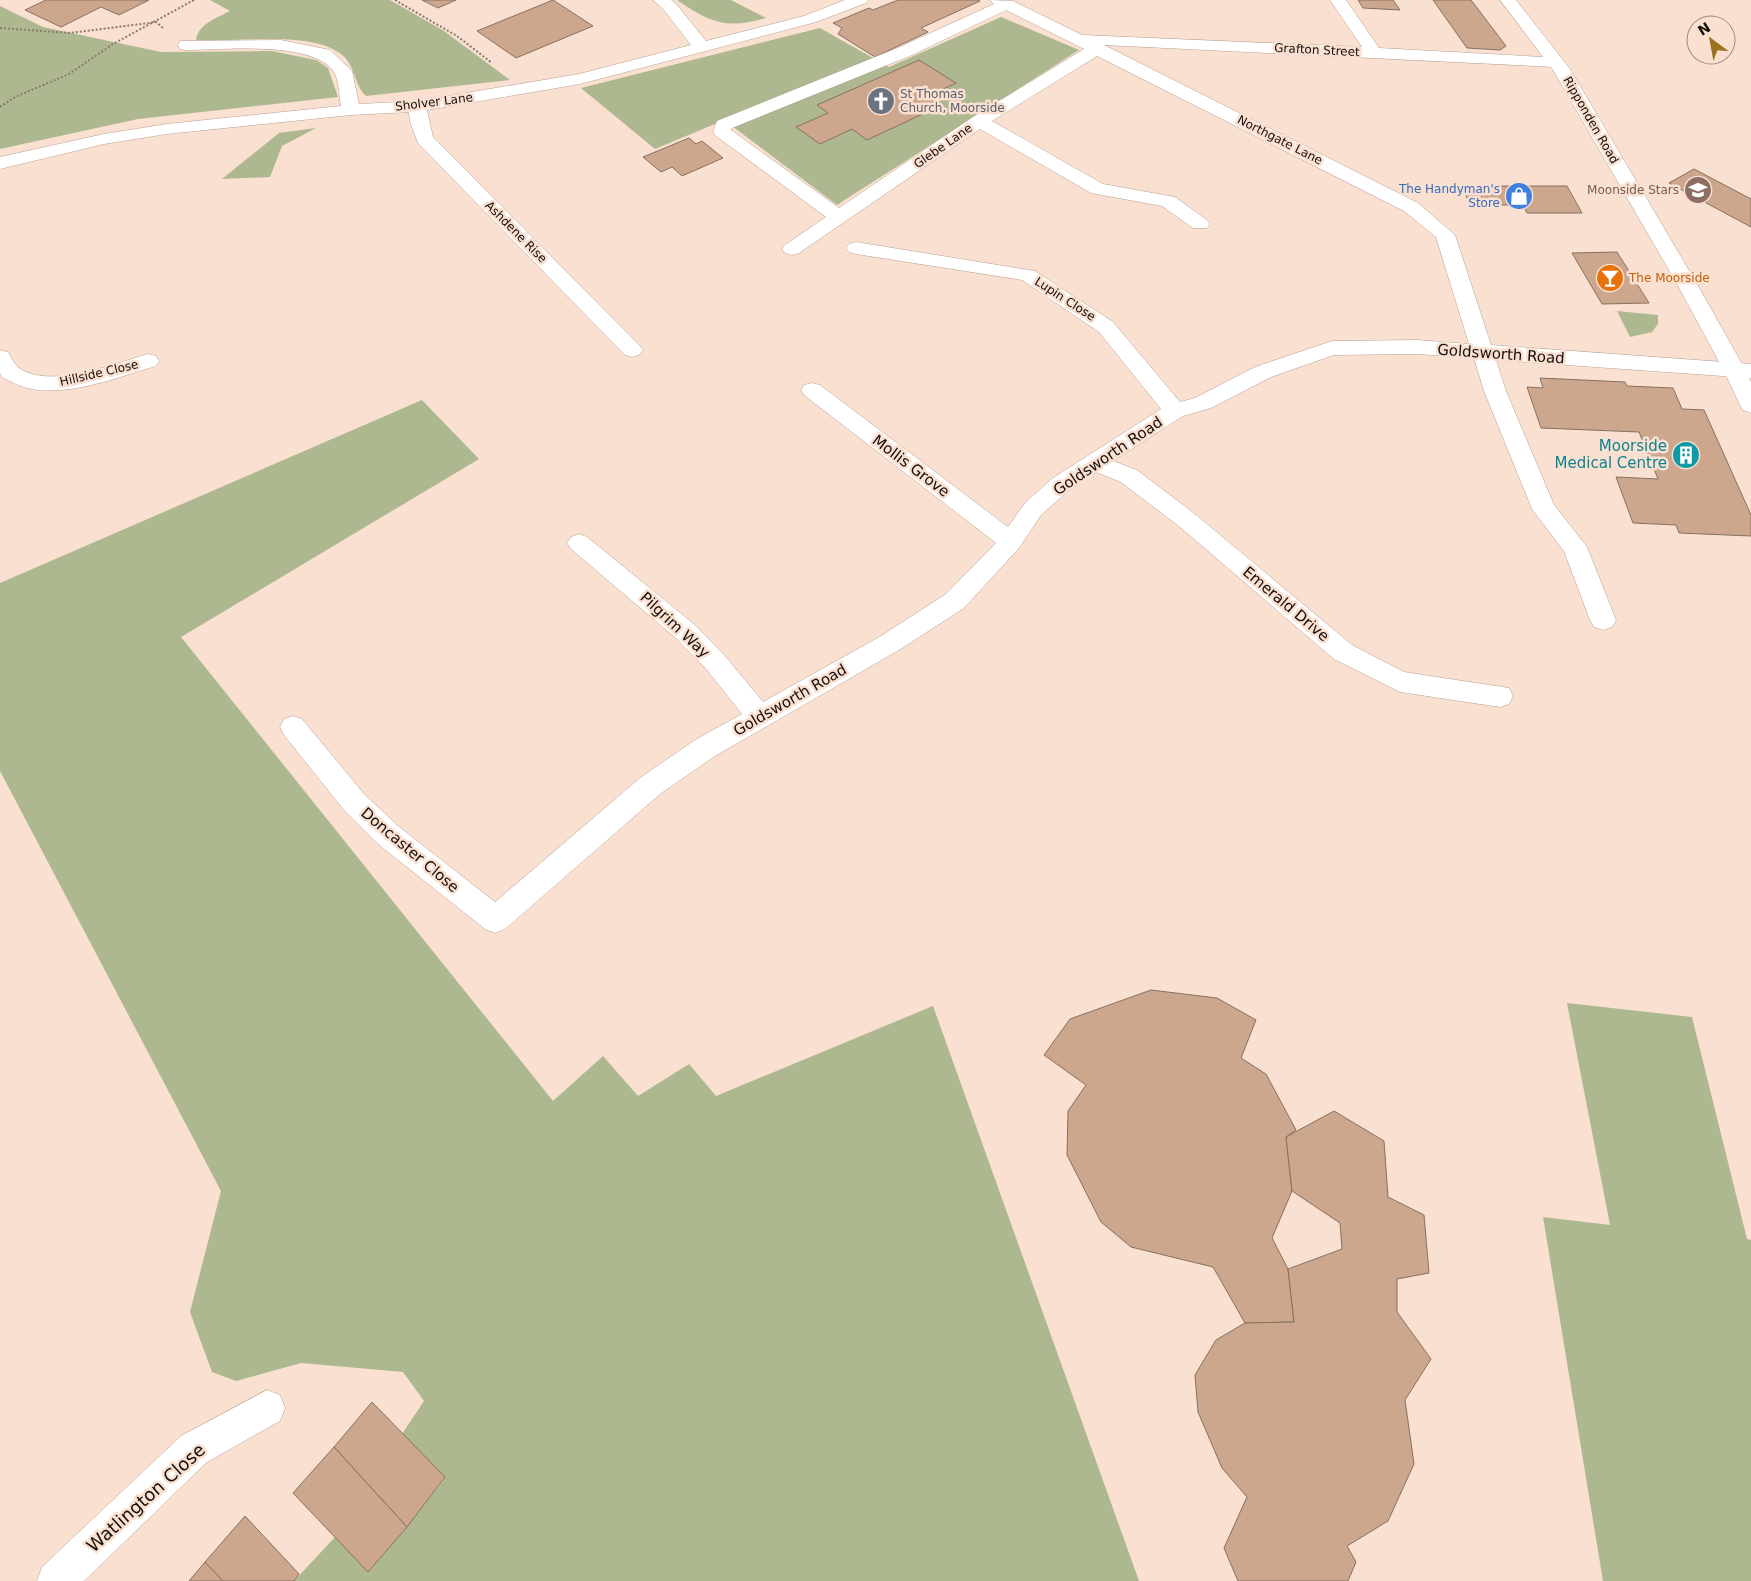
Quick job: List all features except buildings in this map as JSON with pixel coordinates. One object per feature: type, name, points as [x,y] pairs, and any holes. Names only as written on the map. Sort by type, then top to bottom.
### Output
[{"type":"street","points":[[661,0],[670,7],[702,47]]},
{"type":"street","name":"Sholver Lane","points":[[0,163],[104,139],[166,129],[351,110],[418,106],[580,79],[810,19],[860,0]]},
{"type":"street","points":[[839,217],[722,132],[723,125],[906,51],[1007,4],[1032,0]]},
{"type":"street","points":[[1338,0],[1374,53]]},
{"type":"street","name":"Ripponden Road","points":[[1508,0],[1555,62],[1687,284],[1743,371],[1751,405]]},
{"type":"street","name":"Northgate Lane","points":[[1007,4],[1079,38],[1365,182],[1411,207],[1445,235],[1482,353],[1544,508],[1575,547],[1603,620]]},
{"type":"street","name":"Grafton Street","points":[[1079,38],[1555,62]]},
{"type":"street","points":[[186,46],[281,45],[324,54],[343,71],[351,110]]},
{"type":"street","name":"Glebe Lane","points":[[792,250],[978,121],[1098,48]]},
{"type":"street","name":"Ashdene Rise","points":[[418,106],[419,122],[424,139],[632,350]]},
{"type":"street","points":[[978,121],[1098,189],[1168,201],[1200,224]]},
{"type":"street","name":"Lupin Close","points":[[856,248],[1028,275],[1106,327],[1175,411]]},
{"type":"street","name":"Goldsworth Road","points":[[494,920],[598,833],[650,786],[705,748],[890,643],[955,601],[1011,542],[1033,509],[1062,484],[1175,411],[1202,403],[1262,372],[1332,348],[1417,347],[1743,371]]},
{"type":"street","name":"Hillside Close","points":[[0,357],[8,372],[18,378],[45,384],[82,380],[148,361]]},
{"type":"street","name":"Mollis Grove","points":[[812,390],[1011,542]]},
{"type":"street","name":"Emerald Drive","points":[[1095,463],[1130,476],[1188,521],[1343,652],[1400,682],[1500,696]]},
{"type":"street","name":"Pilgrim Way","points":[[579,543],[686,632],[716,663],[760,718]]},
{"type":"street","name":"Doncaster Close","points":[[293,728],[354,802],[388,835],[494,920]]},
{"type":"street","name":"Watlington Close","points":[[56,1581],[194,1449],[267,1408]]},
{"type":"path","points":[[0,107],[15,98],[70,74],[113,44],[194,0]]},
{"type":"path","points":[[395,0],[457,36],[526,89]]},
{"type":"path","points":[[0,28],[70,33],[156,22]]},
{"type":"green space","points":[[210,0],[390,0],[444,31],[510,80],[366,96],[359,86],[346,58],[327,47],[310,42],[291,40],[196,40],[204,26],[230,11]]},
{"type":"green space","points":[[677,0],[731,0],[766,18],[752,22],[719,22],[699,14]]},
{"type":"green space","points":[[0,6],[43,27],[161,52],[272,51],[316,60],[328,68],[338,97],[138,119],[0,149]]},
{"type":"green space","points":[[1001,17],[1079,50],[837,205],[732,126],[727,119],[655,149],[581,88],[820,28],[889,67]]},
{"type":"green space","points":[[316,128],[282,146],[270,177],[222,179],[279,133]]},
{"type":"green space","points":[[1617,311],[1658,315],[1658,324],[1652,332],[1630,337]]},
{"type":"green space","points":[[422,400],[479,459],[181,637],[553,1101],[603,1056],[638,1096],[689,1064],[716,1096],[933,1006],[1139,1581],[294,1581],[335,1537],[368,1572],[407,1527],[445,1478],[402,1434],[424,1401],[403,1372],[301,1363],[236,1381],[212,1372],[190,1312],[221,1191],[0,771],[0,583]]},
{"type":"green space","points":[[1567,1003],[1692,1017],[1747,1239],[1751,1240],[1751,1581],[1603,1581],[1543,1217],[1610,1225]]},
{"type":"place","name":"St Thomas Church, Moorside","points":[[881,101]]},
{"type":"place","name":"Moonside Stars","points":[[1698,190]]},
{"type":"place","name":"The Handyman's Store","points":[[1519,196]]},
{"type":"place","name":"The Moorside","points":[[1610,278]]},
{"type":"place","name":"Moorside Medical Centre","points":[[1686,455]]}]
